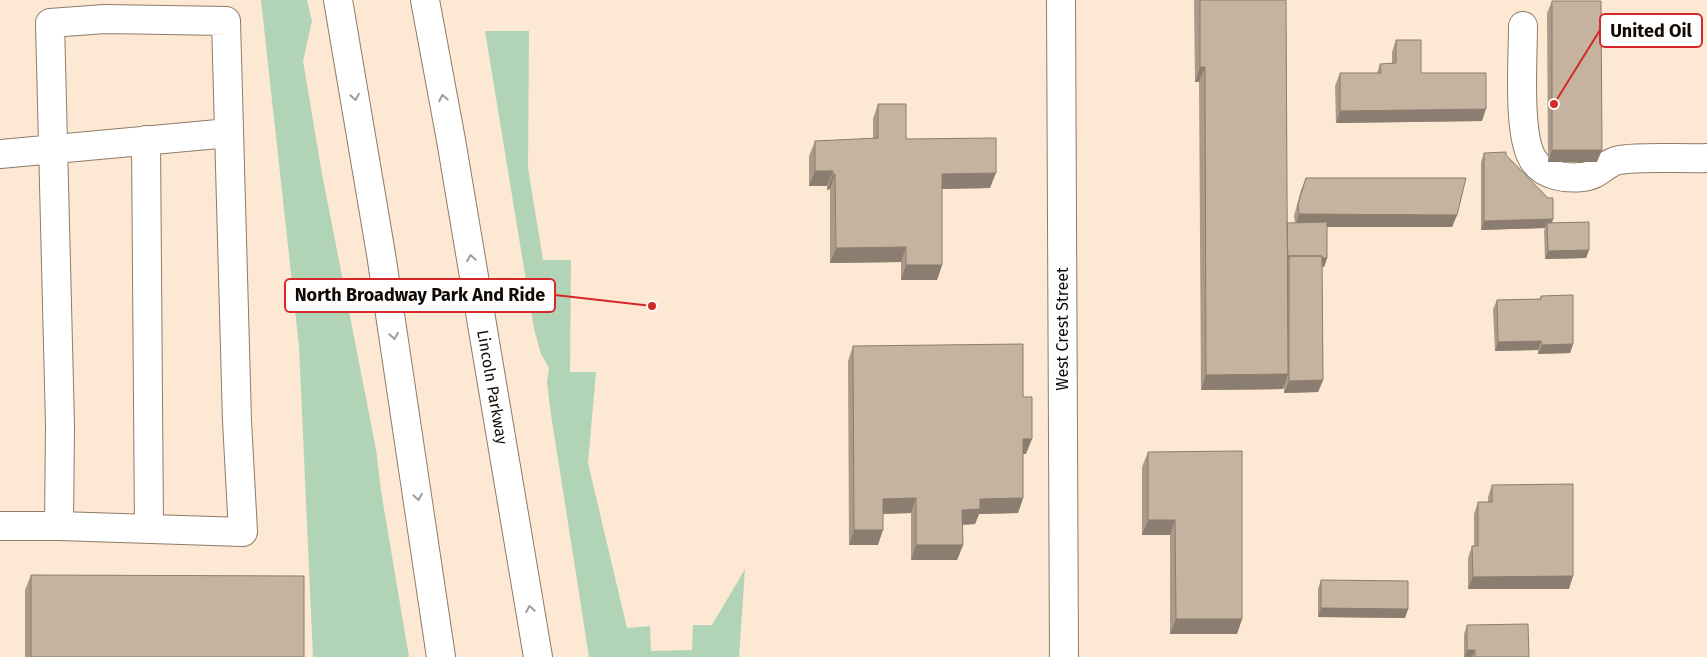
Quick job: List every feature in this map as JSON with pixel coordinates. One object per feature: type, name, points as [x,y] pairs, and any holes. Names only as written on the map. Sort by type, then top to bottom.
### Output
[{"type":"main road","points":[[338,0],[381,254],[441,657]]},
{"type":"main road","name":"Lincoln Parkway","points":[[425,0],[538,657]]},
{"type":"main road","name":"West Crest Street","points":[[1061,0],[1064,657]]},
{"type":"main road","points":[[0,526],[149,528],[243,532],[226,21],[105,19],[50,23],[60,425],[59,526]]},
{"type":"main road","points":[[1523,26],[1524,140],[1534,162],[1547,172],[1563,178],[1582,177],[1596,175],[1618,160],[1707,158]]},
{"type":"main road","points":[[0,154],[229,133]]},
{"type":"main road","points":[[146,140],[149,528]]},
{"type":"green space","points":[[261,0],[307,0],[312,21],[303,61],[322,174],[376,449],[381,491],[409,657],[313,657],[299,346]]},
{"type":"green space","points":[[485,31],[529,31],[528,168],[543,260],[571,260],[570,372],[596,372],[588,463],[627,628],[650,626],[651,651],[692,650],[693,625],[712,625],[745,569],[739,657],[589,657],[550,408],[547,382],[549,368],[541,354],[534,329]]},
{"type":"building","points":[[1200,0],[1286,0],[1288,374],[1206,375],[1205,67],[1200,67]]},
{"type":"building","points":[[1552,1],[1601,1],[1602,150],[1552,150]]},
{"type":"building","points":[[1396,40],[1421,40],[1421,73],[1486,73],[1486,109],[1340,111],[1340,73],[1381,73],[1380,64],[1396,63]]},
{"type":"building","points":[[878,104],[906,104],[906,139],[996,138],[996,173],[942,174],[942,265],[906,265],[906,247],[836,248],[835,174],[833,175],[833,171],[815,171],[815,141],[878,138]]},
{"type":"building","points":[[1506,152],[1506,155],[1548,198],[1553,198],[1553,219],[1484,221],[1484,153]]},
{"type":"building","points":[[1306,178],[1466,178],[1457,215],[1299,214],[1298,204]]},
{"type":"building","points":[[1327,222],[1327,258],[1322,258],[1322,256],[1289,256],[1288,259],[1287,223]]},
{"type":"building","points":[[1589,222],[1589,250],[1548,251],[1547,223]]},
{"type":"building","points":[[1289,256],[1322,256],[1323,380],[1289,381]]},
{"type":"building","points":[[1573,295],[1573,344],[1542,345],[1541,341],[1498,342],[1497,300],[1541,299],[1541,296]]},
{"type":"building","points":[[1023,344],[1023,397],[1032,397],[1032,439],[1023,439],[1023,498],[980,499],[980,509],[962,510],[963,545],[916,545],[916,498],[883,499],[883,530],[854,530],[853,346]]},
{"type":"building","points":[[1242,451],[1242,619],[1176,619],[1175,520],[1148,520],[1148,452]]},
{"type":"building","points":[[1573,484],[1573,576],[1473,577],[1472,546],[1478,546],[1478,502],[1492,502],[1492,485]]},
{"type":"building","points":[[31,575],[304,576],[304,657],[31,657]]},
{"type":"building","points":[[1321,580],[1408,581],[1408,609],[1321,608]]},
{"type":"building","points":[[1528,624],[1529,657],[1475,657],[1475,650],[1467,650],[1467,625]]},
{"type":"place","name":"United Oil","points":[[1554,104]]},
{"type":"place","name":"North Broadway Park And Ride","points":[[652,306]]}]
